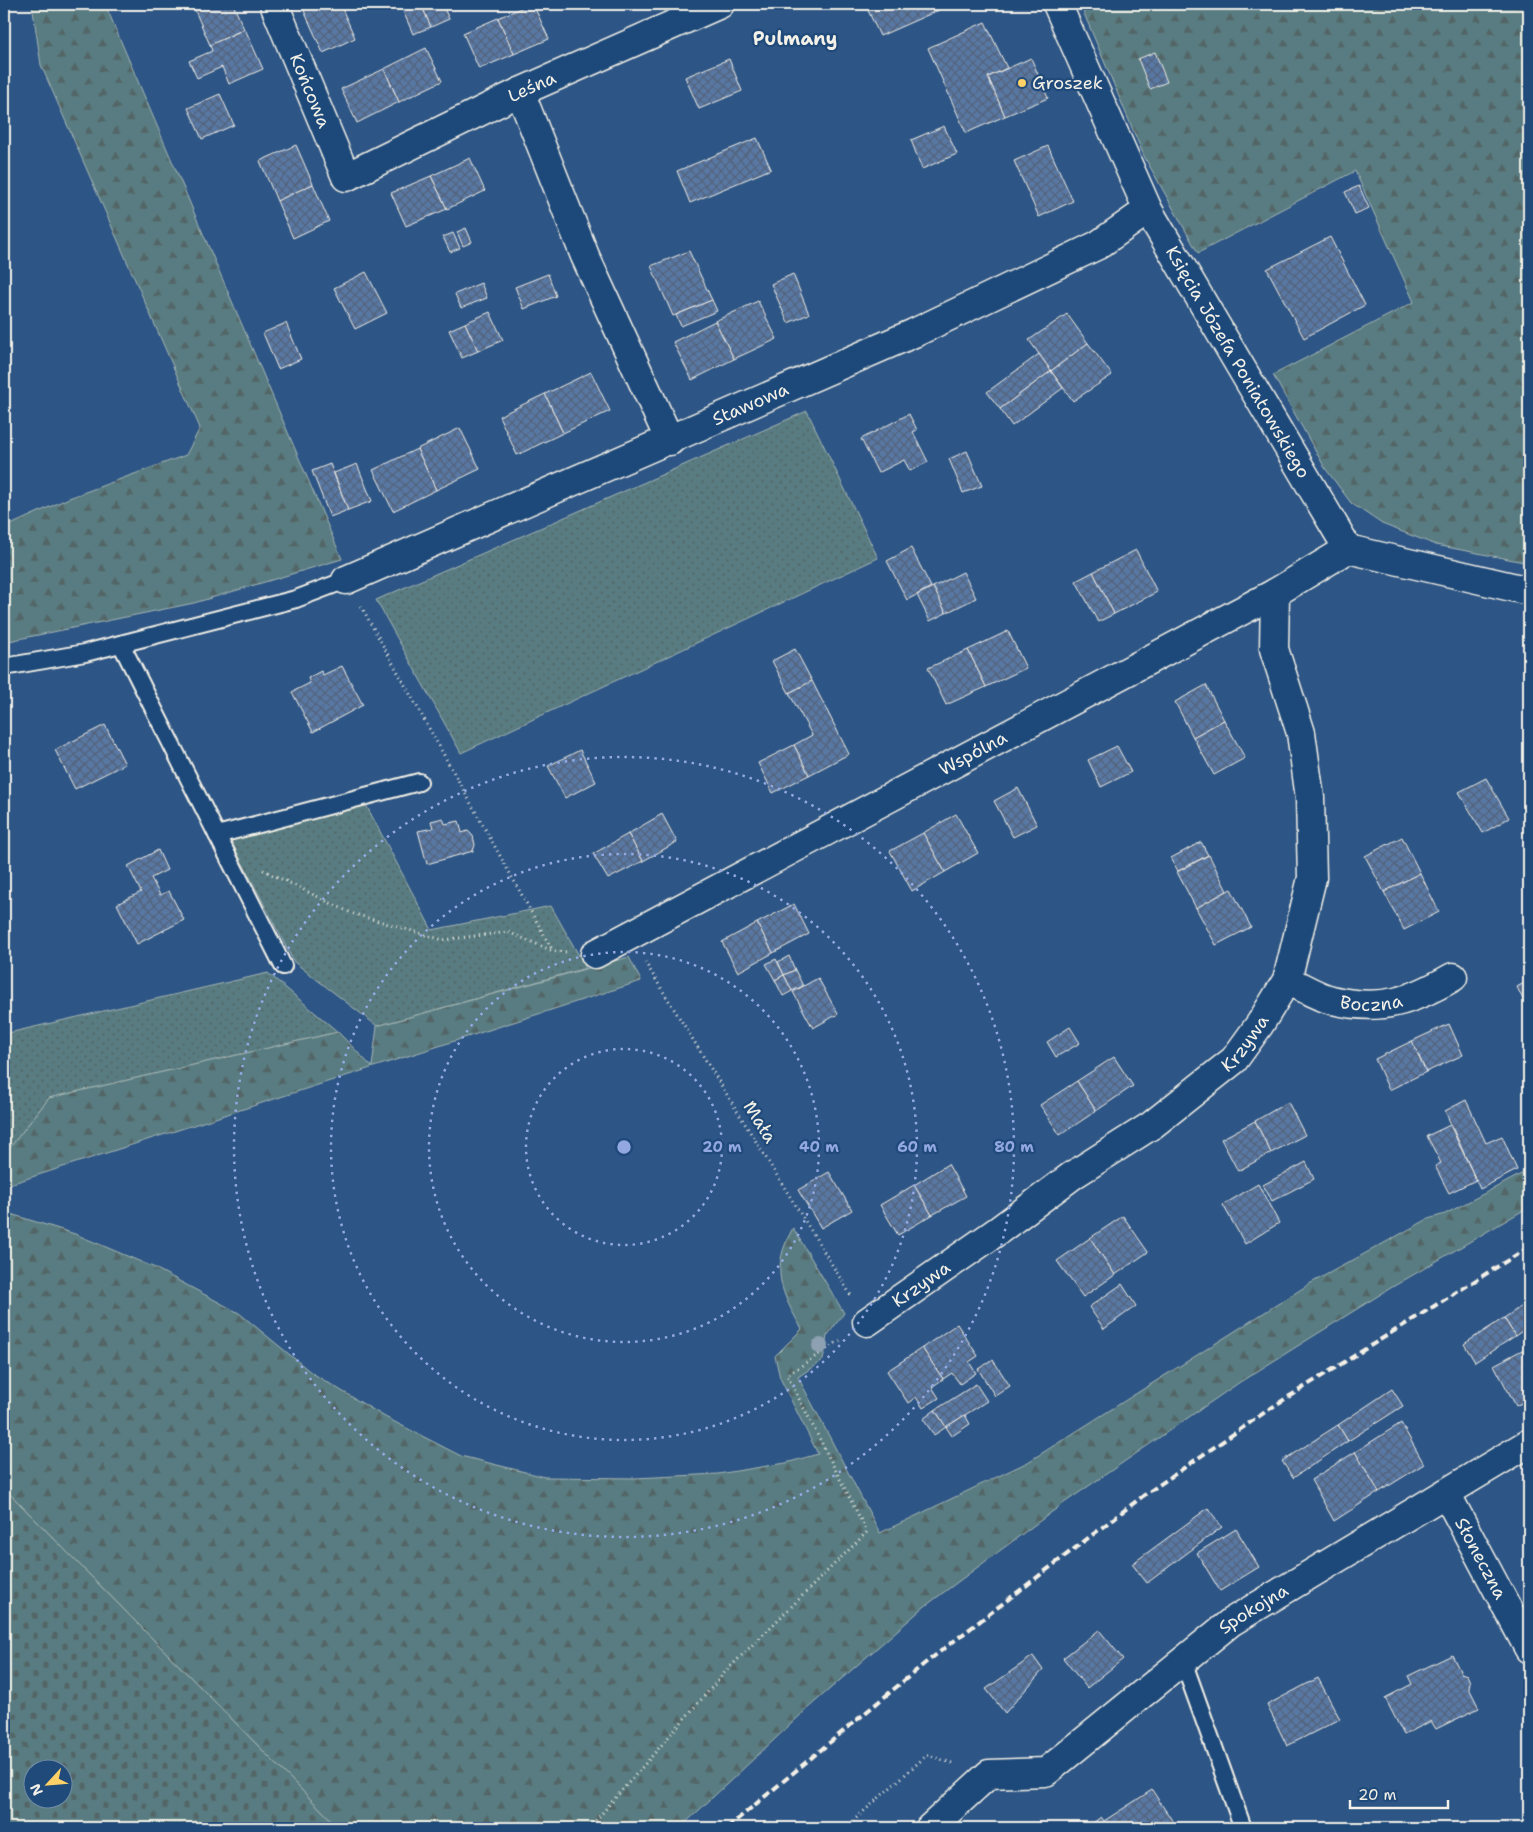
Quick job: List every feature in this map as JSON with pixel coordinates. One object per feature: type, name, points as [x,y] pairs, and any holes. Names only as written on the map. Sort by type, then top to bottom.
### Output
[{"type":"street","name":"Końcowa","points":[[274,4],[346,177]]},
{"type":"street","name":"Leśna","points":[[346,177],[520,92],[720,4]]},
{"type":"street","name":"Księcia Józefa Poniatowskiego","points":[[1057,4],[1148,210],[1348,549]]},
{"type":"street","points":[[520,92],[585,256],[670,441]]},
{"type":"street","name":"Stawowa","points":[[346,580],[670,441],[931,325],[1098,245],[1148,210]]},
{"type":"street","points":[[1348,549],[1529,590]]},
{"type":"street","name":"Wspólna","points":[[594,954],[1275,593],[1348,549]]},
{"type":"street","name":"Krzywa","points":[[867,1322],[999,1230],[1073,1175],[1152,1126],[1234,1060],[1260,1024],[1287,980],[1312,878],[1310,798],[1301,733],[1274,649],[1275,593]]},
{"type":"street","name":"Boczna","points":[[1287,980],[1331,1000],[1370,1006],[1408,1000],[1453,977]]},
{"type":"street","name":"Spokojna","points":[[989,1774],[1046,1772],[1231,1622],[1529,1443]]},
{"type":"street","name":"Słoneczna","points":[[1446,1493],[1529,1649]]},
{"type":"street","points":[[930,1828],[989,1774]]},
{"type":"lane","points":[[4,667],[85,653],[121,644],[296,599],[346,580]]},
{"type":"lane","points":[[121,644],[283,966]]},
{"type":"lane","points":[[216,835],[419,782]]},
{"type":"lane","points":[[1183,1661],[1243,1828]]},
{"type":"path","points":[[346,580],[553,951]]},
{"type":"path","points":[[225,852],[351,912],[443,940],[508,932],[553,951],[594,954]]},
{"type":"path","name":"Mała","points":[[629,936],[867,1322]]},
{"type":"path","points":[[589,1828],[727,1670],[867,1532],[787,1375],[867,1322]]},
{"type":"path","points":[[845,1828],[927,1755],[989,1774]]},
{"type":"green space","points":[[32,4],[105,4],[342,559],[194,603],[4,642],[4,528],[69,498],[186,455],[200,428],[41,65]]},
{"type":"green space","points":[[1080,4],[1529,4],[1529,563],[1436,545],[1382,524],[1351,503],[1325,468],[1273,375],[1414,302],[1355,171],[1198,253],[1144,156]]},
{"type":"green space","points":[[807,411],[878,558],[461,753],[376,600]]},
{"type":"green space","points":[[365,803],[432,930],[551,906],[586,968],[377,1026],[294,962],[230,839]]},
{"type":"green space","points":[[629,957],[641,981],[4,1186],[4,1155],[49,1098],[338,1032],[372,1067],[377,1026]]},
{"type":"green space","points":[[268,973],[338,1032],[49,1098],[4,1155],[4,1034]]},
{"type":"green space","points":[[1529,1170],[1529,1207],[1389,1289],[1240,1382],[1064,1503],[924,1607],[808,1708],[680,1828],[339,1828],[4,1488],[4,1212],[75,1234],[153,1267],[239,1313],[312,1373],[385,1417],[461,1456],[545,1477],[635,1478],[718,1474],[786,1463],[818,1454],[780,1378],[775,1356],[802,1329],[788,1303],[781,1280],[782,1256],[793,1228],[844,1313],[827,1336],[823,1360],[798,1377],[880,1533],[1028,1462],[1311,1283],[1428,1219],[1445,1214]]},
{"type":"green space","points":[[4,1488],[339,1828],[4,1828]]},
{"type":"building","points":[[197,4],[233,4],[244,29],[210,45],[193,6]]},
{"type":"building","points":[[301,4],[340,4],[355,38],[323,53]]},
{"type":"building","points":[[400,4],[421,4],[431,27],[413,34]]},
{"type":"building","points":[[421,4],[442,4],[449,19],[431,27]]},
{"type":"building","points":[[533,4],[549,39],[514,54],[498,18]]},
{"type":"building","points":[[865,4],[936,4],[939,10],[880,36]]},
{"type":"building","points":[[498,18],[514,54],[479,69],[463,33]]},
{"type":"building","points":[[985,22],[1007,68],[988,77],[1005,116],[966,133],[928,48]]},
{"type":"building","points":[[245,29],[263,69],[229,84],[222,67],[197,78],[189,61],[212,51],[210,45]]},
{"type":"building","points":[[426,48],[442,81],[399,102],[384,69]]},
{"type":"building","points":[[1155,52],[1167,82],[1150,89],[1138,59]]},
{"type":"building","points":[[1031,58],[1048,98],[1005,116],[988,77]]},
{"type":"building","points":[[729,59],[742,91],[699,109],[685,77]]},
{"type":"building","points":[[384,69],[399,102],[357,123],[341,89]]},
{"type":"building","points":[[220,94],[234,125],[202,139],[188,108]]},
{"type":"building","points":[[944,126],[957,154],[922,169],[911,140]]},
{"type":"building","points":[[757,138],[771,169],[690,203],[677,171]]},
{"type":"building","points":[[296,145],[313,184],[277,201],[260,161]]},
{"type":"building","points":[[1048,146],[1073,201],[1039,217],[1014,161]]},
{"type":"building","points":[[470,158],[485,191],[447,209],[431,176]]},
{"type":"building","points":[[431,176],[447,209],[406,226],[391,193]]},
{"type":"building","points":[[313,184],[329,221],[293,238],[277,201]]},
{"type":"building","points":[[1359,186],[1369,208],[1355,214],[1345,192]]},
{"type":"building","points":[[466,228],[472,242],[463,246],[457,232]]},
{"type":"building","points":[[453,233],[460,248],[450,252],[443,237]]},
{"type":"building","points":[[1330,237],[1365,305],[1304,338],[1267,269]]},
{"type":"building","points":[[689,251],[712,300],[673,316],[651,266]]},
{"type":"building","points":[[366,272],[387,313],[355,329],[334,288]]},
{"type":"building","points":[[548,274],[556,296],[524,309],[515,287]]},
{"type":"building","points":[[793,274],[809,314],[788,323],[771,284]]},
{"type":"building","points":[[481,283],[487,298],[461,308],[455,294]]},
{"type":"building","points":[[712,300],[717,311],[681,326],[676,315]]},
{"type":"building","points":[[758,301],[777,339],[734,359],[715,321]]},
{"type":"building","points":[[490,312],[503,340],[478,351],[465,323]]},
{"type":"building","points":[[1067,314],[1088,343],[1051,371],[1029,340]]},
{"type":"building","points":[[715,321],[734,359],[692,380],[673,342]]},
{"type":"building","points":[[286,323],[301,359],[278,369],[263,333]]},
{"type":"building","points":[[465,323],[478,351],[462,358],[449,330]]},
{"type":"building","points":[[1088,343],[1112,375],[1073,401],[1051,371]]},
{"type":"building","points":[[1039,354],[1051,371],[1000,409],[987,392]]},
{"type":"building","points":[[1051,371],[1063,388],[1012,426],[1000,409]]},
{"type":"building","points":[[591,372],[610,411],[563,433],[545,394]]},
{"type":"building","points":[[545,394],[563,433],[517,455],[499,416]]},
{"type":"building","points":[[909,414],[917,430],[913,432],[928,462],[910,471],[904,460],[878,473],[861,439]]},
{"type":"building","points":[[460,428],[480,469],[436,490],[417,449]]},
{"type":"building","points":[[417,449],[436,490],[393,511],[373,470]]},
{"type":"building","points":[[967,451],[982,486],[963,493],[949,459]]},
{"type":"building","points":[[330,464],[348,510],[330,517],[312,471]]},
{"type":"building","points":[[357,464],[372,501],[348,510],[334,473]]},
{"type":"building","points":[[911,548],[931,587],[907,600],[887,561]]},
{"type":"building","points":[[1136,550],[1157,592],[1114,614],[1093,572]]},
{"type":"building","points":[[963,572],[976,598],[946,613],[933,587]]},
{"type":"building","points":[[1093,572],[1114,614],[1098,622],[1076,581]]},
{"type":"building","points":[[933,587],[946,613],[930,621],[917,595]]},
{"type":"building","points":[[1008,631],[1026,668],[986,687],[968,650]]},
{"type":"building","points":[[795,649],[812,681],[789,693],[772,661]]},
{"type":"building","points":[[968,650],[986,687],[946,705],[928,668]]},
{"type":"building","points":[[342,666],[363,705],[313,732],[292,692],[310,683],[308,678],[321,671],[323,675]]},
{"type":"building","points":[[812,681],[849,754],[809,775],[794,745],[812,735],[789,693]]},
{"type":"building","points":[[1206,685],[1224,720],[1193,737],[1175,702]]},
{"type":"building","points":[[1224,720],[1245,758],[1214,775],[1193,737]]},
{"type":"building","points":[[105,725],[125,764],[75,789],[55,750]]},
{"type":"building","points":[[794,745],[809,775],[773,793],[758,763]]},
{"type":"building","points":[[1117,746],[1131,772],[1101,787],[1088,760]]},
{"type":"building","points":[[580,750],[596,782],[565,798],[548,766]]},
{"type":"building","points":[[1486,778],[1509,818],[1483,833],[1459,792]]},
{"type":"building","points":[[1018,788],[1037,825],[1013,837],[994,801]]},
{"type":"building","points":[[662,814],[677,842],[643,861],[628,834]]},
{"type":"building","points":[[956,814],[978,853],[945,872],[923,833]]},
{"type":"building","points":[[443,818],[445,824],[459,821],[462,833],[468,831],[473,836],[475,845],[473,851],[427,864],[418,831],[433,828],[431,821]]},
{"type":"building","points":[[923,833],[945,872],[912,891],[890,851]]},
{"type":"building","points":[[628,834],[643,861],[608,879],[593,854]]},
{"type":"building","points":[[1402,837],[1420,873],[1384,892],[1365,856]]},
{"type":"building","points":[[1201,842],[1208,855],[1178,871],[1171,858]]},
{"type":"building","points":[[158,850],[167,870],[151,878],[160,895],[169,891],[184,920],[137,944],[117,904],[141,892],[128,866]]},
{"type":"building","points":[[1209,855],[1227,891],[1196,908],[1177,872]]},
{"type":"building","points":[[1420,873],[1439,912],[1404,930],[1384,892]]},
{"type":"building","points":[[1231,889],[1251,927],[1216,945],[1196,908]]},
{"type":"building","points":[[794,904],[809,934],[773,953],[757,923]]},
{"type":"building","points":[[757,923],[773,953],[738,972],[722,942]]},
{"type":"building","points":[[789,956],[795,970],[784,975],[778,962]]},
{"type":"building","points":[[776,959],[784,975],[775,980],[766,964]]},
{"type":"building","points":[[795,970],[803,986],[792,991],[784,975]]},
{"type":"building","points":[[784,975],[792,991],[783,996],[775,980]]},
{"type":"building","points":[[818,978],[838,1014],[813,1028],[793,992]]},
{"type":"building","points":[[1529,980],[1529,1012],[1517,987]]},
{"type":"building","points":[[1449,1024],[1463,1055],[1426,1072],[1412,1041]]},
{"type":"building","points":[[1070,1027],[1080,1043],[1056,1057],[1047,1042]]},
{"type":"building","points":[[1412,1041],[1426,1072],[1389,1090],[1375,1059]]},
{"type":"building","points":[[1114,1057],[1133,1086],[1096,1111],[1077,1081]]},
{"type":"building","points":[[1077,1081],[1096,1111],[1060,1135],[1040,1105]]},
{"type":"building","points":[[1466,1100],[1486,1143],[1502,1136],[1517,1170],[1480,1189],[1445,1111]]},
{"type":"building","points":[[1288,1102],[1305,1135],[1271,1153],[1255,1121]]},
{"type":"building","points":[[1255,1121],[1271,1153],[1238,1171],[1221,1139]]},
{"type":"building","points":[[1450,1125],[1476,1180],[1449,1193],[1435,1166],[1441,1163],[1427,1136]]},
{"type":"building","points":[[1306,1162],[1314,1179],[1272,1201],[1263,1185]]},
{"type":"building","points":[[948,1164],[966,1196],[932,1215],[914,1185]]},
{"type":"building","points":[[829,1172],[852,1210],[821,1228],[798,1190]]},
{"type":"building","points":[[1258,1184],[1279,1223],[1245,1244],[1223,1205]]},
{"type":"building","points":[[914,1185],[932,1215],[898,1235],[880,1205]]},
{"type":"building","points":[[1123,1216],[1148,1252],[1115,1275],[1090,1238]]},
{"type":"building","points":[[1090,1238],[1115,1275],[1083,1297],[1057,1261]]},
{"type":"building","points":[[1122,1284],[1136,1306],[1104,1329],[1089,1307]]},
{"type":"building","points":[[1529,1301],[1529,1326],[1515,1336],[1504,1318]]},
{"type":"building","points":[[1504,1318],[1515,1336],[1475,1362],[1464,1344]]},
{"type":"building","points":[[957,1324],[978,1356],[969,1362],[976,1373],[960,1384],[952,1373],[943,1379],[922,1348]]},
{"type":"building","points":[[922,1348],[943,1379],[932,1387],[939,1398],[923,1408],[916,1397],[908,1403],[887,1371]]},
{"type":"building","points":[[1522,1350],[1529,1362],[1529,1399],[1516,1406],[1494,1365]]},
{"type":"building","points":[[993,1360],[1010,1386],[995,1396],[978,1369]]},
{"type":"building","points":[[976,1384],[987,1401],[946,1427],[935,1410]]},
{"type":"building","points":[[1392,1389],[1403,1406],[1348,1441],[1338,1425]]},
{"type":"building","points":[[935,1410],[946,1427],[934,1435],[923,1419]]},
{"type":"building","points":[[965,1415],[970,1424],[952,1436],[946,1427]]},
{"type":"building","points":[[1401,1423],[1424,1464],[1379,1492],[1355,1452]]},
{"type":"building","points":[[1338,1425],[1348,1441],[1293,1478],[1282,1461]]},
{"type":"building","points":[[1355,1452],[1379,1492],[1334,1521],[1311,1480]]},
{"type":"building","points":[[1208,1508],[1222,1527],[1147,1583],[1132,1564]]},
{"type":"building","points":[[1236,1529],[1259,1567],[1220,1591],[1197,1553]]},
{"type":"building","points":[[1099,1630],[1123,1659],[1087,1688],[1063,1658]]},
{"type":"building","points":[[1452,1655],[1461,1673],[1467,1675],[1470,1682],[1469,1688],[1479,1708],[1436,1729],[1431,1721],[1404,1735],[1385,1698],[1412,1684],[1408,1676]]},
{"type":"building","points":[[1033,1656],[1043,1670],[1005,1713],[986,1689]]},
{"type":"building","points":[[1318,1678],[1340,1719],[1287,1746],[1267,1705]]},
{"type":"building","points":[[1152,1790],[1177,1828],[1086,1828],[1101,1817],[1104,1821]]},
{"type":"railway","points":[[727,1828],[924,1664],[1143,1496],[1277,1404],[1529,1247]]},
{"type":"place","name":"Groszek","points":[[1022,83]]},
{"type":"district","name":"Pulmany","points":[[795,38]]}]
